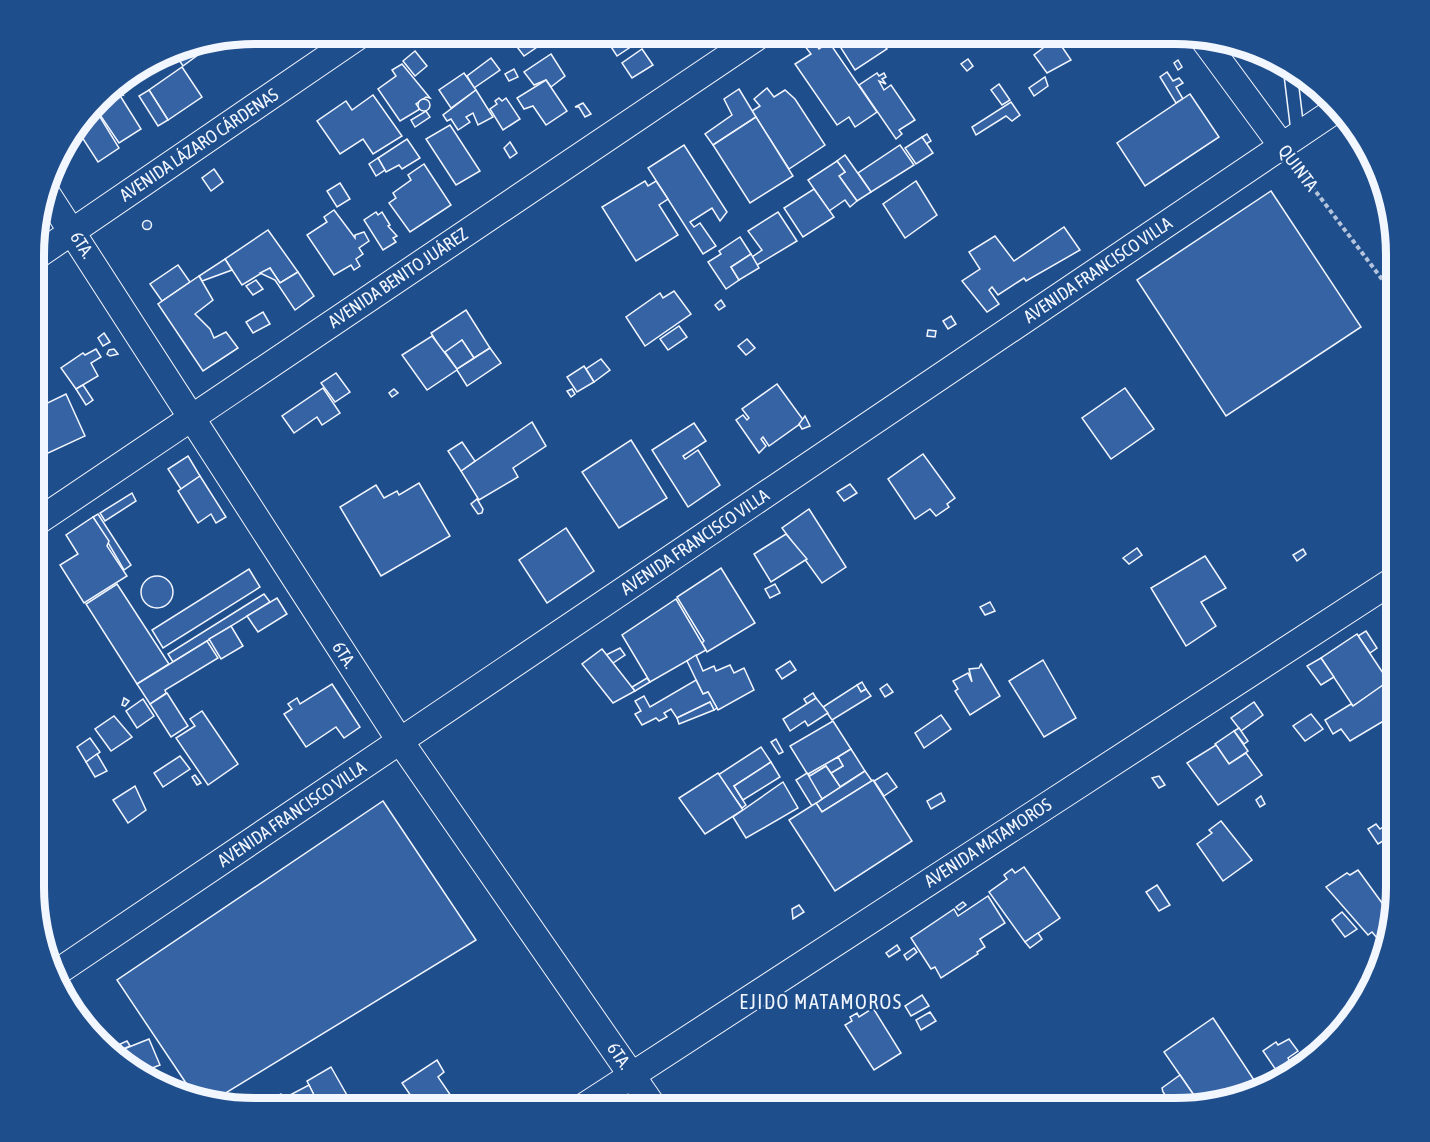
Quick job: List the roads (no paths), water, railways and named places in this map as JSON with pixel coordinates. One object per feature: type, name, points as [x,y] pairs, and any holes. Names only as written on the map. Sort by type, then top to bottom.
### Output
[{"type":"street","name":"AVENIDA LÁZARO CÁRDENAS","points":[[44,251],[347,44]]},
{"type":"street","name":"AVENIDA BENITO JUÁREZ","points":[[44,517],[747,44]]},
{"type":"street","name":"QUINTA","points":[[1210,46],[1290,141]]},
{"type":"street","name":"AVENIDA FRANCISCO VILLA","points":[[61,970],[1332,113]]},
{"type":"street","name":"6TA.","points":[[51,199],[400,741],[648,1098]]},
{"type":"street","name":"AVENIDA MATAMOROS","points":[[596,1098],[1386,585]]},
{"type":"lane","points":[[1290,77],[1290,141]]},
{"type":"district","name":"EJIDO MATAMOROS","points":[[821,1002]]}]
